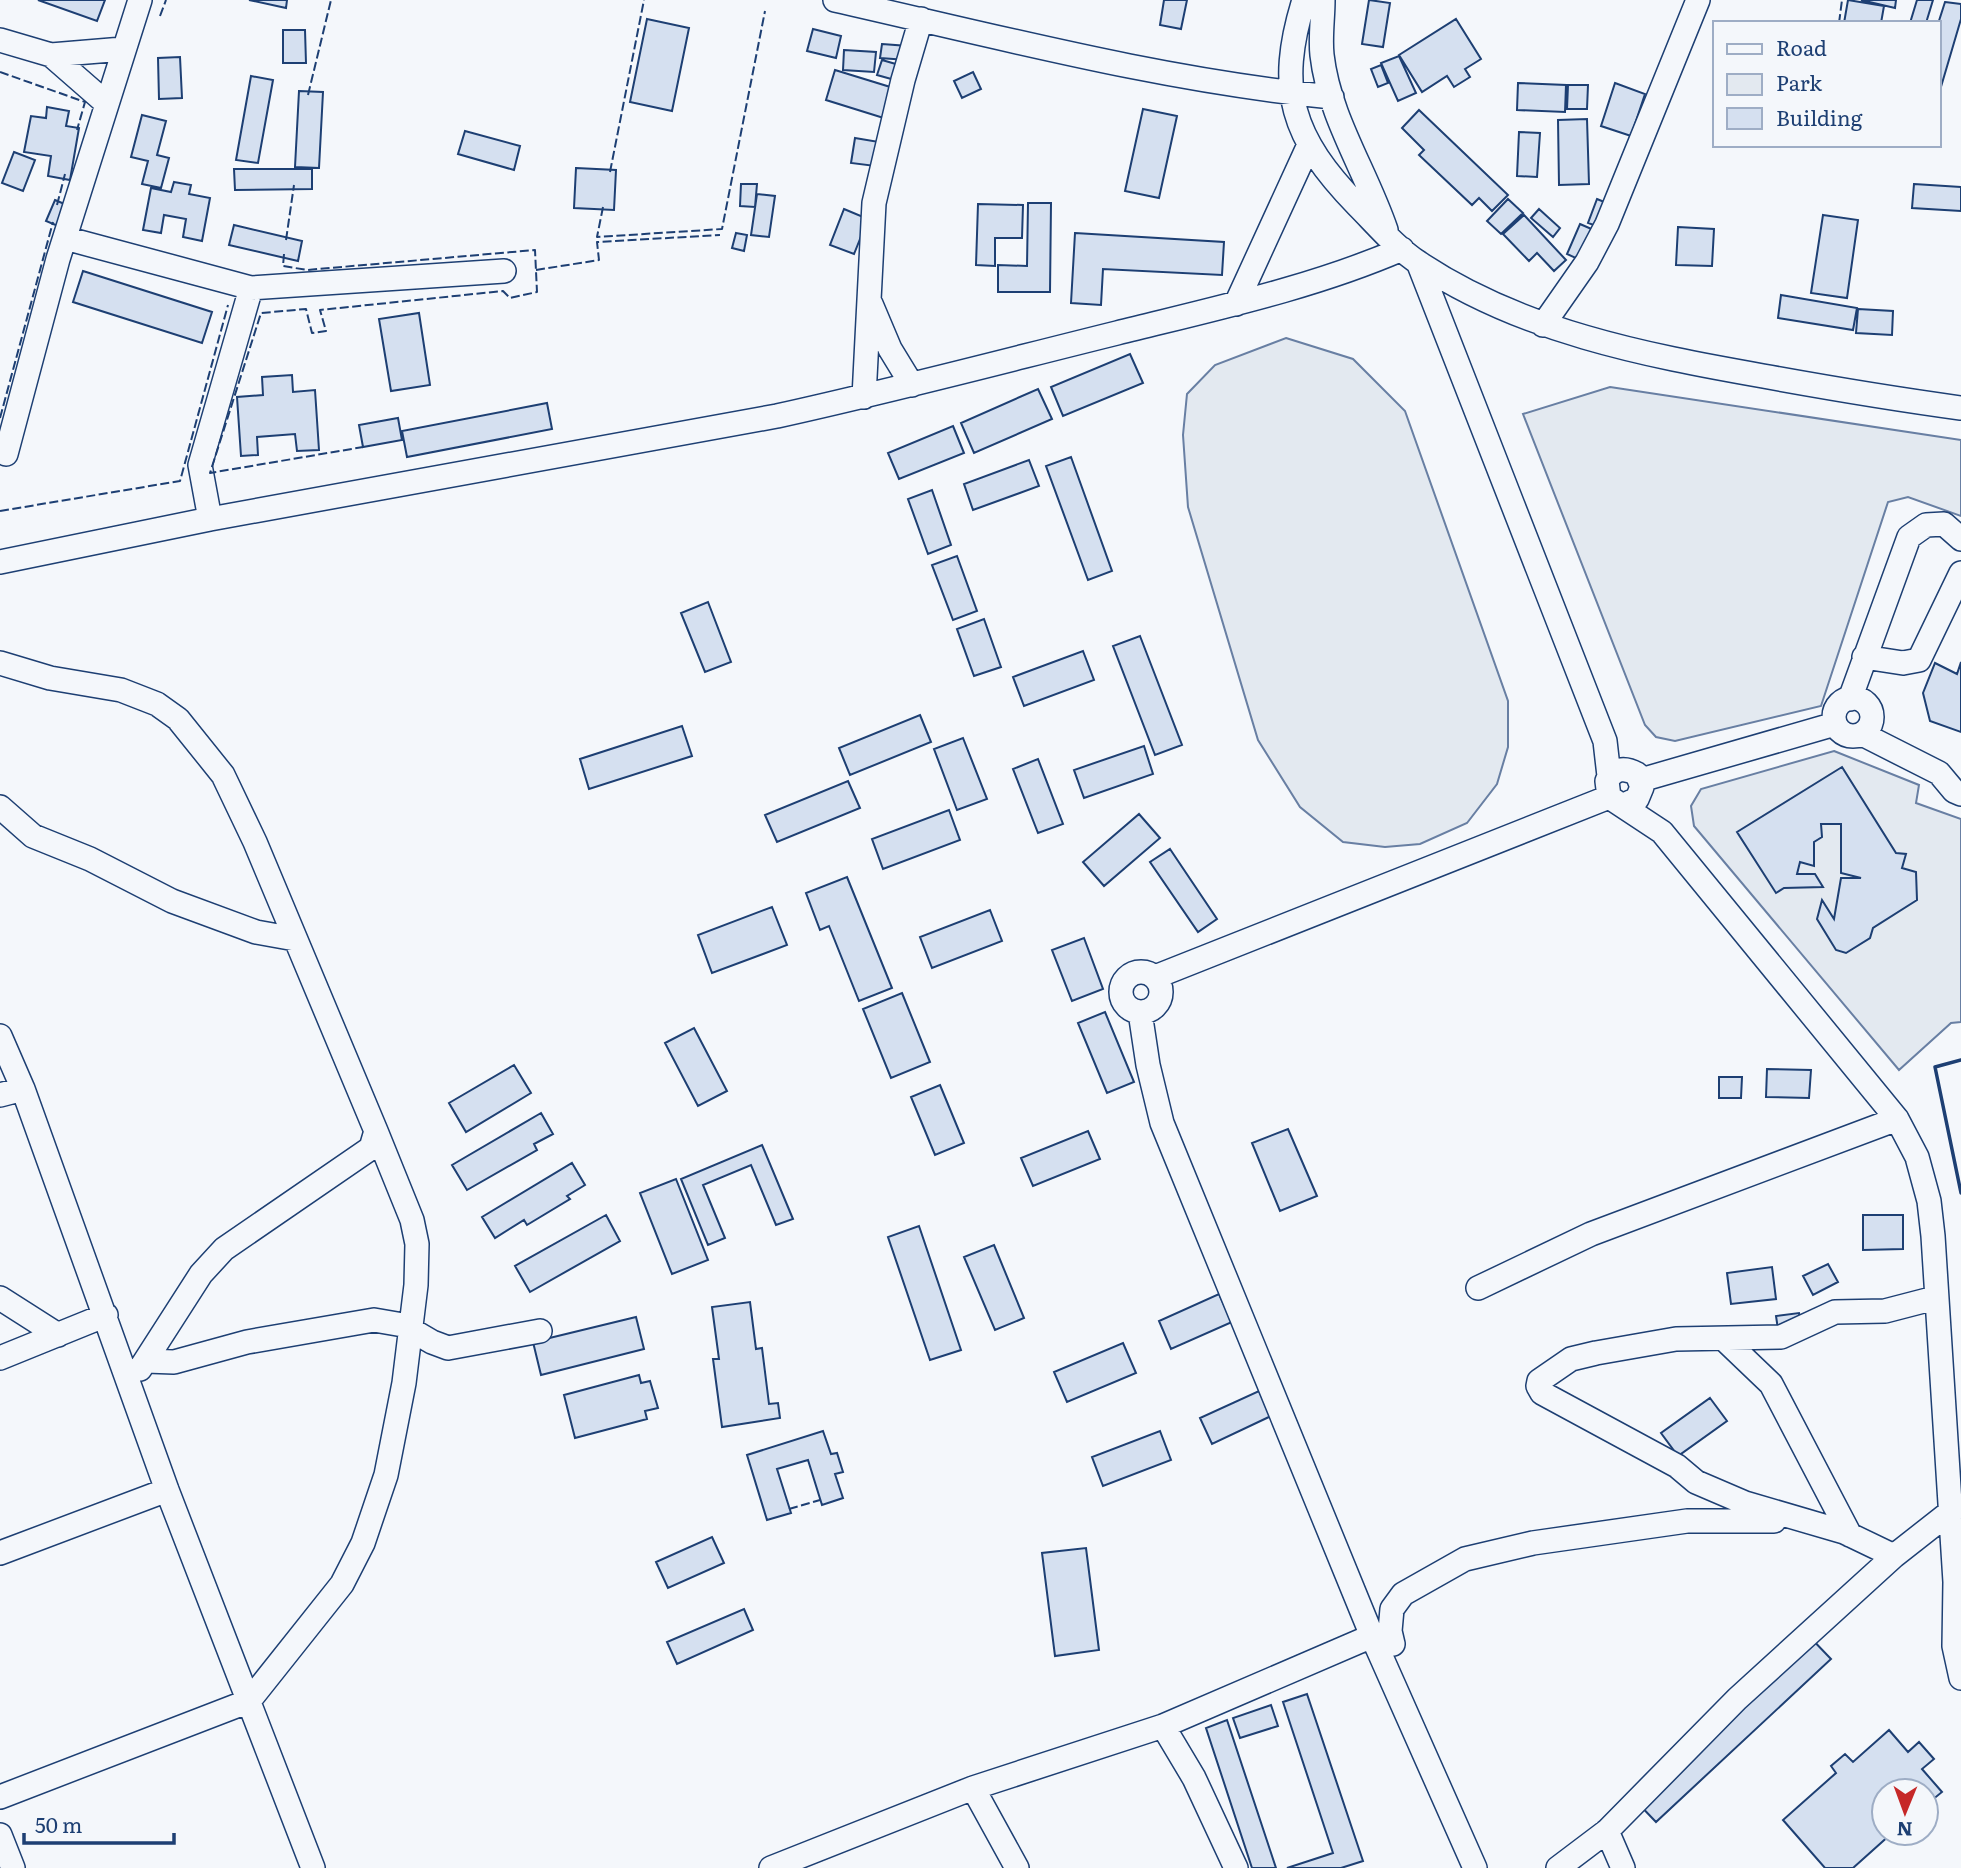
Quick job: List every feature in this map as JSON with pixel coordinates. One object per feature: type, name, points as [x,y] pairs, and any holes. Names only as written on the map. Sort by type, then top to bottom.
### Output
[{"type":"street","points":[[6,454],[65,238],[140,0]]},
{"type":"street","points":[[835,0],[1071,53],[1290,93],[1332,97]]},
{"type":"street","points":[[1304,0],[1297,24],[1290,93],[1308,147],[1343,190],[1403,249],[1503,308],[1586,339],[1711,367],[1961,408]]},
{"type":"street","points":[[1323,0],[1322,55],[1332,97],[1356,159],[1403,249],[1605,741],[1626,786],[1897,1119],[1917,1157],[1929,1201],[1955,1508],[1958,1582],[1954,1646],[1961,1678]]},
{"type":"street","points":[[1543,325],[1587,262],[1607,224],[1698,0]]},
{"type":"street","points":[[864,397],[874,202],[903,80],[921,19]]},
{"type":"street","points":[[0,40],[51,55],[123,49]]},
{"type":"street","points":[[51,55],[106,103]]},
{"type":"street","points":[[1236,304],[1308,147]]},
{"type":"street","points":[[65,238],[251,288],[504,271]]},
{"type":"street","points":[[0,562],[210,519],[777,416],[864,397],[1236,304],[1368,264],[1403,249]]},
{"type":"street","points":[[210,519],[200,465],[251,288]]},
{"type":"street","points":[[869,298],[890,349],[912,385]]},
{"type":"street","points":[[1835,724],[1837,708],[1850,699],[1909,537],[1926,525],[1944,524],[1961,539]]},
{"type":"street","points":[[1864,657],[1903,663],[1919,660],[1961,573]]},
{"type":"street","points":[[0,663],[50,678],[121,690],[157,704],[178,719],[223,775],[296,939],[376,1131],[412,1220],[417,1244],[411,1331],[386,1475],[363,1543],[342,1584],[248,1701],[0,1797]]},
{"type":"street","points":[[1850,699],[1867,704],[1871,712],[1869,729],[1862,734]]},
{"type":"street","points":[[1835,724],[1846,735],[1862,734],[1939,773],[1954,791],[1961,794]]},
{"type":"street","points":[[1475,1868],[1372,1636],[1162,1123],[1148,1065],[1140,1012],[1125,1004],[1121,988],[1131,974],[1139,972],[1155,977],[1626,786],[1835,724]]},
{"type":"street","points":[[0,807],[33,836]]},
{"type":"street","points":[[0,832],[33,836],[90,859],[172,901],[256,932],[296,939]]},
{"type":"street","points":[[0,1036],[23,1089],[167,1489],[313,1868]]},
{"type":"street","points":[[0,1094],[23,1089]]},
{"type":"street","points":[[1478,1288],[1591,1234],[1897,1119]]},
{"type":"street","points":[[130,1384],[201,1274],[224,1249],[371,1148],[376,1131]]},
{"type":"street","points":[[0,1298],[58,1335]]},
{"type":"street","points":[[1894,1556],[1850,1535],[1745,1503],[1696,1482],[1677,1465],[1542,1393],[1538,1386],[1539,1381],[1571,1359],[1584,1356],[1676,1339],[1782,1337],[1835,1311],[1885,1311],[1936,1298]]},
{"type":"street","points":[[0,1357],[106,1315]]},
{"type":"street","points":[[146,1361],[174,1362],[247,1342],[374,1320],[403,1325],[448,1348],[540,1331]]},
{"type":"street","points":[[1725,1340],[1771,1384],[1850,1535]]},
{"type":"street","points":[[0,1553],[167,1489]]},
{"type":"street","points":[[1558,1868],[1607,1831],[1737,1699],[1894,1556],[1955,1508]]},
{"type":"street","points":[[771,1868],[973,1788],[1163,1726],[1372,1636],[1393,1644],[1390,1631],[1392,1609],[1403,1594],[1465,1559],[1533,1543],[1687,1521],[1760,1520],[1814,1525]]},
{"type":"street","points":[[1163,1726],[1194,1778],[1236,1868]]},
{"type":"street","points":[[973,1788],[1017,1868]]},
{"type":"street","points":[[1607,1831],[1623,1868]]},
{"type":"street","points":[[0,1835],[13,1868]]},
{"type":"green space","points":[[1286,338],[1353,359],[1405,411],[1508,701],[1508,747],[1497,784],[1467,823],[1420,844],[1385,847],[1343,842],[1300,807],[1258,740],[1188,507],[1183,435],[1187,394],[1215,365]]},
{"type":"green space","points":[[1610,387],[1961,440],[1961,516],[1908,497],[1888,502],[1821,706],[1675,741],[1656,737],[1645,725],[1523,414]]},
{"type":"green space","points":[[1834,751],[1919,785],[1916,803],[1961,819],[1961,1022],[1951,1023],[1899,1070],[1694,826],[1691,806],[1701,789]]},
{"type":"building","points":[[38,0],[105,0],[97,21]]},
{"type":"building","points":[[249,0],[287,0],[286,8]]},
{"type":"building","points":[[1164,0],[1187,0],[1181,29],[1160,25]]},
{"type":"building","points":[[1369,0],[1390,3],[1383,47],[1362,44]]},
{"type":"building","points":[[1848,0],[1884,6],[1881,21],[1844,21]]},
{"type":"building","points":[[1861,0],[1896,0],[1895,8]]},
{"type":"building","points":[[1917,0],[1933,0],[1927,21],[1911,21]]},
{"type":"building","points":[[1945,2],[1961,4],[1961,19],[1940,90],[1940,21]]},
{"type":"building","points":[[647,19],[689,28],[672,111],[630,102]]},
{"type":"building","points":[[1456,19],[1481,59],[1465,69],[1470,77],[1454,87],[1447,76],[1422,92],[1399,55]]},
{"type":"building","points":[[813,29],[841,36],[836,58],[807,51]]},
{"type":"building","points":[[283,30],[305,30],[306,63],[283,63]]},
{"type":"building","points":[[882,44],[908,46],[907,60],[880,58]]},
{"type":"building","points":[[844,50],[876,52],[874,72],[843,70]]},
{"type":"building","points":[[1399,56],[1416,93],[1398,101],[1381,63]]},
{"type":"building","points":[[180,57],[182,98],[159,99],[158,58]]},
{"type":"building","points":[[882,60],[906,67],[902,82],[877,75]]},
{"type":"building","points":[[1381,65],[1388,83],[1378,87],[1371,69]]},
{"type":"building","points":[[835,70],[900,90],[890,120],[826,100]]},
{"type":"building","points":[[973,72],[981,89],[962,98],[954,81]]},
{"type":"building","points":[[251,76],[273,80],[258,163],[236,160]]},
{"type":"building","points":[[1518,83],[1566,85],[1565,112],[1517,110]]},
{"type":"building","points":[[1615,83],[1645,94],[1631,136],[1601,126]]},
{"type":"building","points":[[1568,85],[1588,85],[1587,109],[1567,109]]},
{"type":"building","points":[[299,91],[323,92],[319,168],[295,167]]},
{"type":"building","points":[[47,107],[69,111],[66,126],[79,128],[70,180],[48,176],[51,156],[24,152],[31,116],[46,118]]},
{"type":"building","points":[[1143,109],[1177,116],[1159,198],[1125,191]]},
{"type":"building","points":[[1419,110],[1508,195],[1492,211],[1479,198],[1472,205],[1419,155],[1424,150],[1402,128]]},
{"type":"building","points":[[142,115],[166,121],[157,155],[169,158],[161,188],[142,184],[148,161],[131,157]]},
{"type":"building","points":[[1587,119],[1589,184],[1559,185],[1558,120]]},
{"type":"building","points":[[465,131],[520,146],[514,170],[458,154]]},
{"type":"building","points":[[1519,132],[1540,133],[1537,177],[1517,176]]},
{"type":"building","points":[[855,138],[879,142],[875,166],[851,163]]},
{"type":"building","points":[[14,152],[35,160],[23,191],[2,183]]},
{"type":"building","points":[[576,168],[616,170],[614,210],[574,208]]},
{"type":"building","points":[[234,169],[312,169],[312,189],[235,190]]},
{"type":"building","points":[[174,182],[191,185],[189,194],[210,198],[202,241],[183,237],[186,219],[164,215],[161,233],[143,230],[151,188],[171,192]]},
{"type":"building","points":[[741,184],[757,184],[755,207],[740,206]]},
{"type":"building","points":[[1914,184],[1961,187],[1961,211],[1912,208]]},
{"type":"building","points":[[757,194],[775,196],[769,237],[751,235]]},
{"type":"building","points":[[1508,199],[1523,213],[1501,234],[1487,221]]},
{"type":"building","points":[[1597,199],[1614,206],[1605,229],[1588,223]]},
{"type":"building","points":[[55,200],[74,208],[65,229],[46,221]]},
{"type":"building","points":[[1028,203],[1051,203],[1050,292],[998,292],[998,265],[1027,266]]},
{"type":"building","points":[[978,204],[1023,205],[1022,238],[995,238],[995,266],[976,265]]},
{"type":"building","points":[[844,209],[868,219],[854,254],[830,245]]},
{"type":"building","points":[[1539,209],[1560,228],[1553,237],[1531,218]]},
{"type":"building","points":[[1524,215],[1566,260],[1554,271],[1537,253],[1529,261],[1503,234]]},
{"type":"building","points":[[1823,215],[1858,220],[1847,298],[1811,293]]},
{"type":"building","points":[[1580,224],[1603,234],[1589,264],[1567,254]]},
{"type":"building","points":[[234,225],[302,241],[298,261],[229,245]]},
{"type":"building","points":[[1678,227],[1714,229],[1712,266],[1676,265]]},
{"type":"building","points":[[736,233],[747,235],[744,251],[732,248]]},
{"type":"building","points":[[1075,233],[1224,242],[1222,275],[1103,269],[1101,305],[1071,303]]},
{"type":"building","points":[[83,271],[212,312],[202,343],[73,302]]},
{"type":"building","points":[[1781,295],[1857,308],[1853,330],[1778,318]]},
{"type":"building","points":[[1858,309],[1893,311],[1892,335],[1856,333]]},
{"type":"building","points":[[419,313],[430,385],[391,391],[379,319]]},
{"type":"building","points":[[1130,354],[1143,383],[1063,416],[1051,387]]},
{"type":"building","points":[[292,375],[293,392],[315,390],[319,450],[297,451],[295,434],[257,437],[258,455],[241,456],[237,397],[263,395],[262,377]]},
{"type":"building","points":[[1038,389],[1052,419],[974,453],[961,423]]},
{"type":"building","points":[[547,403],[552,429],[407,457],[402,431]]},
{"type":"building","points":[[398,418],[402,440],[363,447],[359,425]]},
{"type":"building","points":[[953,426],[964,453],[899,479],[888,453]]},
{"type":"building","points":[[1071,457],[1112,571],[1088,580],[1046,466]]},
{"type":"building","points":[[1029,460],[1039,486],[973,510],[964,484]]},
{"type":"building","points":[[932,490],[951,545],[928,554],[908,499]]},
{"type":"building","points":[[957,556],[977,611],[953,620],[932,565]]},
{"type":"building","points":[[708,602],[731,662],[705,672],[681,613]]},
{"type":"building","points":[[984,619],[1001,667],[974,676],[957,629]]},
{"type":"building","points":[[1140,636],[1182,745],[1155,755],[1113,646]]},
{"type":"building","points":[[1083,651],[1094,680],[1024,706],[1013,677]]},
{"type":"building","points":[[1961,662],[1961,732],[1930,721],[1923,693],[1935,663],[1957,674]]},
{"type":"building","points":[[920,715],[931,742],[850,775],[839,748]]},
{"type":"building","points":[[682,726],[692,756],[589,789],[580,759]]},
{"type":"building","points":[[963,738],[987,799],[957,810],[934,749]]},
{"type":"building","points":[[1144,746],[1153,774],[1084,798],[1074,770]]},
{"type":"building","points":[[1038,759],[1063,824],[1038,833],[1013,769]]},
{"type":"building","points":[[1842,767],[1896,853],[1906,854],[1902,868],[1916,872],[1917,900],[1873,928],[1870,938],[1846,953],[1836,950],[1817,919],[1822,900],[1834,919],[1841,878],[1861,878],[1841,873],[1841,824],[1821,824],[1822,837],[1814,842],[1814,866],[1800,862],[1797,874],[1815,874],[1823,887],[1784,888],[1776,893],[1737,832]]},
{"type":"building","points":[[848,781],[860,808],[777,842],[765,815]]},
{"type":"building","points":[[949,810],[960,840],[883,869],[872,839]]},
{"type":"building","points":[[1139,814],[1160,838],[1104,886],[1083,862]]},
{"type":"building","points":[[1170,849],[1217,919],[1198,932],[1150,862]]},
{"type":"building","points":[[847,877],[892,988],[859,1001],[829,926],[820,930],[806,893]]},
{"type":"building","points":[[772,907],[787,945],[712,973],[698,935]]},
{"type":"building","points":[[990,910],[1002,941],[932,968],[920,937]]},
{"type":"building","points":[[1084,938],[1103,989],[1072,1001],[1052,950]]},
{"type":"building","points":[[902,993],[930,1062],[891,1078],[863,1009]]},
{"type":"building","points":[[1105,1012],[1134,1082],[1107,1093],[1078,1023]]},
{"type":"building","points":[[694,1028],[727,1091],[698,1106],[665,1043]]},
{"type":"building","points":[[514,1065],[531,1093],[466,1132],[449,1103]]},
{"type":"building","points":[[1767,1069],[1811,1070],[1809,1098],[1766,1097]]},
{"type":"building","points":[[1719,1077],[1742,1077],[1741,1098],[1719,1098]]},
{"type":"building","points":[[940,1085],[964,1143],[935,1155],[911,1097]]},
{"type":"building","points":[[541,1113],[553,1134],[534,1144],[537,1150],[467,1190],[452,1165]]},
{"type":"building","points":[[1288,1129],[1317,1196],[1280,1211],[1252,1143]]},
{"type":"building","points":[[1088,1131],[1100,1159],[1033,1186],[1021,1158]]},
{"type":"building","points":[[762,1145],[793,1219],[776,1225],[751,1165],[703,1185],[725,1238],[708,1245],[681,1179]]},
{"type":"building","points":[[572,1163],[585,1185],[567,1196],[570,1199],[527,1225],[524,1220],[495,1238],[482,1217]]},
{"type":"building","points":[[676,1179],[708,1260],[672,1274],[640,1193]]},
{"type":"building","points":[[606,1215],[620,1241],[530,1292],[515,1266]]},
{"type":"building","points":[[1863,1215],[1903,1215],[1903,1249],[1863,1250]]},
{"type":"building","points":[[919,1226],[961,1350],[930,1360],[888,1237]]},
{"type":"building","points":[[994,1245],[1024,1318],[995,1330],[964,1257]]},
{"type":"building","points":[[1828,1264],[1838,1282],[1813,1295],[1803,1276]]},
{"type":"building","points":[[1772,1267],[1776,1299],[1731,1304],[1727,1273]]},
{"type":"building","points":[[1219,1294],[1232,1322],[1171,1349],[1159,1321]]},
{"type":"building","points":[[750,1302],[756,1349],[762,1348],[769,1404],[778,1403],[780,1418],[722,1427],[713,1359],[719,1359],[712,1307]]},
{"type":"building","points":[[1799,1313],[1802,1332],[1779,1336],[1776,1316]]},
{"type":"building","points":[[636,1317],[644,1349],[541,1375],[533,1342]]},
{"type":"building","points":[[1123,1343],[1136,1373],[1067,1402],[1054,1372]]},
{"type":"building","points":[[639,1375],[641,1383],[650,1381],[658,1408],[645,1411],[647,1419],[575,1438],[564,1395]]},
{"type":"building","points":[[1259,1391],[1271,1416],[1212,1444],[1200,1418]]},
{"type":"building","points":[[1710,1398],[1727,1421],[1678,1456],[1661,1433]]},
{"type":"building","points":[[823,1431],[831,1454],[837,1453],[843,1472],[835,1474],[843,1498],[822,1505],[808,1460],[777,1469],[791,1513],[767,1520],[747,1455]]},
{"type":"building","points":[[1160,1431],[1171,1460],[1103,1486],[1092,1457]]},
{"type":"building","points":[[712,1537],[724,1563],[668,1588],[656,1562]]},
{"type":"building","points":[[1086,1548],[1099,1650],[1055,1656],[1042,1553]]},
{"type":"building","points":[[744,1609],[753,1630],[677,1664],[667,1642]]},
{"type":"building","points":[[1807,1634],[1831,1659],[1656,1822],[1633,1798]]},
{"type":"building","points":[[1307,1694],[1363,1861],[1341,1868],[1287,1868],[1333,1853],[1283,1702]]},
{"type":"building","points":[[1271,1705],[1278,1726],[1240,1738],[1233,1718]]},
{"type":"building","points":[[1227,1720],[1276,1868],[1252,1868],[1206,1728]]},
{"type":"building","points":[[1889,1730],[1908,1752],[1919,1742],[1934,1759],[1922,1769],[1929,1777],[1870,1777],[1870,1847],[1876,1847],[1853,1868],[1825,1868],[1783,1820],[1836,1773],[1831,1766],[1845,1754],[1853,1762]]},
{"type":"fence","points":[[160,16],[166,0]]},
{"type":"fence","points":[[308,95],[331,0]]},
{"type":"fence","points":[[610,172],[644,0]]},
{"type":"fence","points":[[1839,21],[1842,0]]},
{"type":"fence","points":[[603,207],[597,237],[722,229],[765,11]]},
{"type":"fence","points":[[0,72],[85,102],[77,130]]},
{"type":"fence","points":[[57,205],[65,174]]},
{"type":"fence","points":[[286,240],[294,185]]},
{"type":"fence","points":[[0,418],[53,222]]},
{"type":"fence","points":[[536,270],[599,260],[597,242],[720,235]]},
{"type":"fence","points":[[284,254],[283,266],[307,270],[535,250],[537,292],[510,298],[503,291],[320,310],[326,331],[312,333],[306,309],[261,313],[210,473],[363,447]]},
{"type":"fence","points":[[0,511],[180,481],[228,305]]},
{"type":"fence","points":[[789,1509],[820,1500]]},
{"type":"wall","points":[[1961,1060],[1935,1067],[1961,1193]]}]
